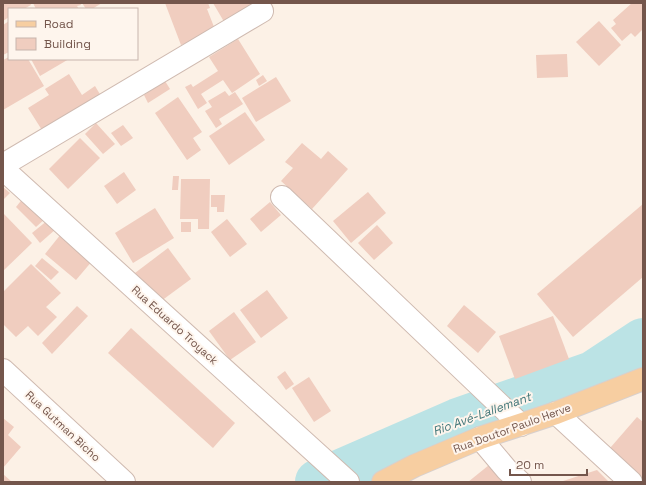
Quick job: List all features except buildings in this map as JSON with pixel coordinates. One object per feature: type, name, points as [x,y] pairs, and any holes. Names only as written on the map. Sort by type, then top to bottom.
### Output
[{"type":"main road","name":"Rua Doutor Paulo Herve","points":[[383,482],[414,466],[480,438],[514,418],[556,413],[643,379]]},
{"type":"street","points":[[3,165],[262,12]]},
{"type":"street","name":"Rua Eduardo Troyack","points":[[3,169],[348,482]]},
{"type":"street","points":[[282,197],[514,418]]},
{"type":"street","name":"Rua Gutman Bicho","points":[[3,370],[124,482]]},
{"type":"street","points":[[556,413],[631,482]]},
{"type":"street","points":[[480,438],[520,482]]},
{"type":"waterway","name":"Rio Avé‐Lallemant","points":[[318,482],[458,421],[593,374],[643,341]]}]
